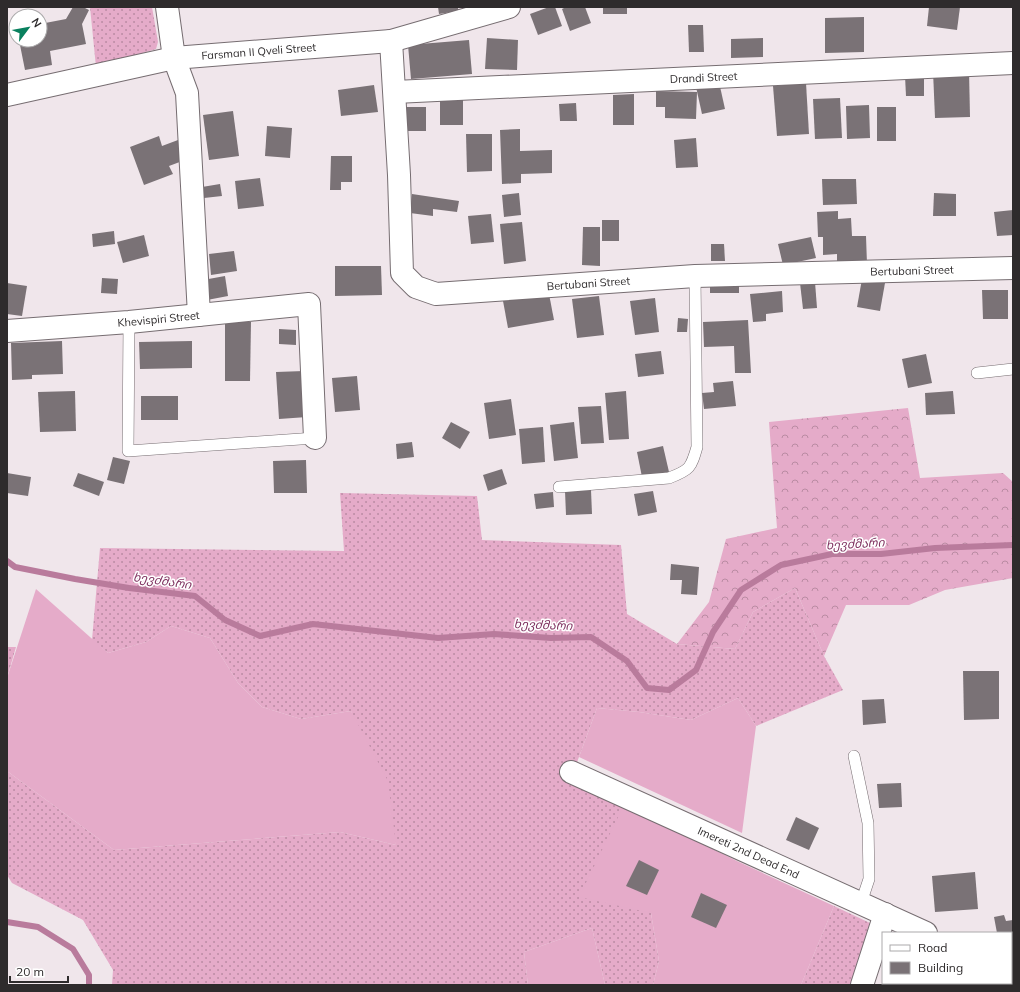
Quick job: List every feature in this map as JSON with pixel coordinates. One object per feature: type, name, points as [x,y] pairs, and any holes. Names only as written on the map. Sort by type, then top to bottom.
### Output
[{"type":"street","points":[[167,7],[174,58],[187,93],[198,315]]},
{"type":"street","name":"Farsman II Qveli Street","points":[[7,96],[174,58],[391,41],[509,7]]},
{"type":"street","name":"Bertubani Street","points":[[391,41],[402,273],[416,287],[436,294],[695,276],[1013,268]]},
{"type":"street","name":"Drandi Street","points":[[394,92],[1013,63]]},
{"type":"street","name":"Khevispiri Street","points":[[7,331],[129,322],[309,304],[315,438]]},
{"type":"street","name":"Imereti 2nd Dead End","points":[[571,772],[924,932]]},
{"type":"street","points":[[862,985],[885,914]]},
{"type":"lane","points":[[559,487],[669,478],[682,473],[692,465],[697,447],[695,276]]},
{"type":"lane","points":[[129,322],[128,452],[315,438]]},
{"type":"lane","points":[[977,372],[1013,369]]},
{"type":"lane","points":[[854,756],[868,823],[869,879],[861,903]]},
{"type":"green space","points":[[90,7],[152,7],[158,42],[156,49],[96,67]]},
{"type":"green space","points":[[908,408],[920,478],[1003,473],[1013,482],[1013,578],[945,590],[909,605],[846,605],[824,656],[795,588],[753,612],[735,649],[677,644],[709,602],[726,539],[777,528],[769,422]]},
{"type":"green space","points":[[340,493],[477,496],[482,540],[621,545],[627,614],[677,644],[735,649],[753,612],[795,588],[824,656],[843,690],[756,726],[738,698],[691,720],[639,712],[597,708],[569,784],[624,805],[651,913],[659,961],[653,985],[605,985],[592,928],[524,952],[528,985],[112,985],[113,970],[83,920],[12,883],[7,875],[7,771],[114,850],[340,832],[396,845],[351,711],[301,719],[262,707],[238,683],[210,638],[171,626],[146,642],[108,653],[92,640],[100,548],[344,551]]},
{"type":"green space","points":[[36,589],[108,653],[146,642],[171,626],[210,638],[238,683],[262,707],[301,719],[351,711],[388,781],[396,845],[340,832],[114,850],[7,771],[7,678]]},
{"type":"green space","points":[[7,647],[16,647],[7,678]]},
{"type":"green space","points":[[738,698],[756,726],[742,833],[579,757],[597,708],[639,712],[691,720]]},
{"type":"green space","points":[[624,805],[739,862],[834,906],[801,985],[653,985],[659,961],[651,913],[579,897]]},
{"type":"green space","points":[[834,906],[870,923],[852,985],[801,985]]},
{"type":"green space","points":[[592,928],[605,985],[528,985],[524,952]]},
{"type":"building","points":[[73,7],[83,7],[89,10],[82,24],[86,44],[50,51],[52,65],[25,70],[21,48],[48,48],[48,22],[66,19]]},
{"type":"building","points":[[438,7],[458,7],[458,11],[439,14]]},
{"type":"building","points":[[549,7],[555,7],[562,26],[538,35],[530,14]]},
{"type":"building","points":[[566,7],[585,7],[591,23],[570,31],[562,9]]},
{"type":"building","points":[[603,7],[627,7],[627,14],[603,14]]},
{"type":"building","points":[[929,7],[960,7],[957,30],[927,26]]},
{"type":"building","points":[[864,17],[864,52],[825,53],[825,18]]},
{"type":"building","points":[[688,25],[703,25],[704,52],[689,52]]},
{"type":"building","points":[[487,38],[518,40],[517,70],[485,69]]},
{"type":"building","points":[[763,38],[763,57],[731,58],[731,39]]},
{"type":"building","points":[[469,40],[472,74],[411,79],[408,45]]},
{"type":"building","points":[[969,70],[970,117],[935,118],[933,71]]},
{"type":"building","points":[[924,75],[924,96],[906,96],[905,76]]},
{"type":"building","points":[[719,82],[725,109],[702,114],[696,87]]},
{"type":"building","points":[[806,83],[809,134],[777,136],[773,86]]},
{"type":"building","points":[[374,85],[378,112],[341,116],[338,90]]},
{"type":"building","points":[[656,91],[697,92],[696,119],[665,118],[665,107],[656,107]]},
{"type":"building","points":[[634,94],[634,125],[613,125],[613,95]]},
{"type":"building","points":[[840,98],[842,138],[815,139],[813,99]]},
{"type":"building","points":[[440,99],[463,99],[463,125],[440,125]]},
{"type":"building","points":[[576,103],[577,121],[560,121],[559,104]]},
{"type":"building","points":[[869,105],[870,138],[847,139],[846,106]]},
{"type":"building","points":[[402,107],[426,107],[426,131],[402,131]]},
{"type":"building","points":[[877,107],[896,107],[896,141],[877,141]]},
{"type":"building","points":[[233,111],[239,156],[209,160],[203,115]]},
{"type":"building","points":[[267,126],[292,128],[290,158],[265,156]]},
{"type":"building","points":[[520,129],[520,151],[552,150],[552,173],[521,174],[521,183],[502,184],[500,130]]},
{"type":"building","points":[[466,134],[492,134],[492,171],[467,172]]},
{"type":"building","points":[[159,136],[162,146],[178,140],[185,160],[169,166],[173,174],[144,185],[130,147]]},
{"type":"building","points":[[696,138],[698,167],[676,168],[674,140]]},
{"type":"building","points":[[331,156],[352,156],[352,182],[341,182],[341,190],[330,190]]},
{"type":"building","points":[[260,178],[264,206],[238,209],[235,181]]},
{"type":"building","points":[[822,179],[856,179],[857,204],[823,205]]},
{"type":"building","points":[[220,184],[222,196],[204,198],[202,187]]},
{"type":"building","points":[[519,193],[521,215],[504,217],[502,195]]},
{"type":"building","points":[[934,193],[956,194],[956,216],[933,216]]},
{"type":"building","points":[[412,194],[459,201],[457,212],[433,209],[433,216],[410,213]]},
{"type":"building","points":[[1013,210],[1013,235],[997,236],[994,212]]},
{"type":"building","points":[[838,211],[838,219],[851,218],[852,236],[866,236],[867,264],[837,265],[837,254],[823,255],[823,237],[818,237],[817,212]]},
{"type":"building","points":[[491,214],[494,242],[471,244],[468,216]]},
{"type":"building","points":[[602,220],[619,220],[619,241],[602,241]]},
{"type":"building","points":[[522,222],[526,261],[504,264],[500,224]]},
{"type":"building","points":[[583,227],[600,227],[600,266],[582,265]]},
{"type":"building","points":[[114,231],[115,244],[93,247],[92,234]]},
{"type":"building","points":[[144,235],[149,256],[123,263],[117,242]]},
{"type":"building","points":[[811,237],[816,258],[783,265],[778,244]]},
{"type":"building","points":[[711,244],[724,244],[725,261],[711,261]]},
{"type":"building","points":[[234,251],[237,271],[211,275],[209,254]]},
{"type":"building","points":[[335,266],[381,266],[382,295],[335,296]]},
{"type":"building","points":[[225,276],[228,296],[207,300],[203,280]]},
{"type":"building","points":[[102,278],[118,279],[117,294],[101,293]]},
{"type":"building","points":[[862,279],[885,283],[880,311],[857,307]]},
{"type":"building","points":[[815,282],[817,308],[803,309],[800,283]]},
{"type":"building","points":[[7,283],[27,286],[22,316],[7,314]]},
{"type":"building","points":[[710,283],[739,283],[739,293],[710,293]]},
{"type":"building","points":[[982,290],[1008,290],[1008,319],[983,319]]},
{"type":"building","points":[[782,291],[783,312],[766,314],[766,321],[753,322],[750,294]]},
{"type":"building","points":[[549,294],[554,320],[508,328],[503,301]]},
{"type":"building","points":[[599,296],[604,335],[577,338],[572,299]]},
{"type":"building","points":[[655,298],[659,332],[635,335],[630,301]]},
{"type":"building","points":[[678,318],[688,319],[687,332],[677,332]]},
{"type":"building","points":[[748,320],[751,373],[735,373],[734,346],[704,347],[703,322]]},
{"type":"building","points":[[225,322],[251,322],[250,381],[225,381]]},
{"type":"building","points":[[279,329],[296,330],[296,345],[279,344]]},
{"type":"building","points":[[62,341],[63,374],[32,375],[32,379],[12,380],[11,343]]},
{"type":"building","points":[[192,341],[192,368],[140,369],[139,342]]},
{"type":"building","points":[[661,351],[664,374],[638,377],[635,354]]},
{"type":"building","points":[[926,354],[932,383],[908,388],[902,359]]},
{"type":"building","points":[[304,371],[307,417],[279,419],[276,372]]},
{"type":"building","points":[[357,376],[360,410],[335,412],[332,378]]},
{"type":"building","points":[[733,381],[736,406],[704,409],[702,393],[714,392],[713,383]]},
{"type":"building","points":[[75,391],[76,431],[40,432],[38,392]]},
{"type":"building","points":[[626,391],[629,439],[609,440],[605,393]]},
{"type":"building","points":[[953,391],[955,414],[926,415],[925,393]]},
{"type":"building","points":[[141,396],[178,396],[178,420],[141,420]]},
{"type":"building","points":[[511,399],[516,435],[489,439],[484,403]]},
{"type":"building","points":[[601,406],[604,443],[581,444],[578,407]]},
{"type":"building","points":[[451,422],[470,432],[460,449],[442,438]]},
{"type":"building","points":[[574,422],[578,458],[554,461],[550,425]]},
{"type":"building","points":[[543,427],[545,462],[522,464],[519,429]]},
{"type":"building","points":[[412,442],[414,457],[397,459],[396,444]]},
{"type":"building","points":[[663,446],[669,472],[642,477],[637,452]]},
{"type":"building","points":[[113,457],[130,461],[124,484],[107,480]]},
{"type":"building","points":[[306,460],[307,493],[274,493],[273,461]]},
{"type":"building","points":[[502,469],[507,484],[488,491],[483,475]]},
{"type":"building","points":[[7,473],[31,477],[28,496],[7,493]]},
{"type":"building","points":[[78,473],[104,482],[99,496],[73,486]]},
{"type":"building","points":[[591,490],[592,514],[566,515],[565,491]]},
{"type":"building","points":[[653,491],[657,512],[638,516],[634,494]]},
{"type":"building","points":[[553,492],[554,507],[536,509],[534,494]]},
{"type":"building","points":[[671,564],[699,567],[697,595],[681,594],[682,580],[670,580]]},
{"type":"building","points":[[963,671],[999,671],[999,719],[964,720]]},
{"type":"building","points":[[884,699],[886,723],[863,725],[862,700]]},
{"type":"building","points":[[901,783],[902,807],[879,808],[877,784]]},
{"type":"building","points":[[796,817],[819,828],[809,850],[786,840]]},
{"type":"building","points":[[639,860],[659,870],[647,895],[626,886]]},
{"type":"building","points":[[975,872],[978,909],[935,912],[932,876]]},
{"type":"building","points":[[701,893],[727,905],[716,928],[691,917]]},
{"type":"building","points":[[1004,915],[1006,921],[1013,920],[1013,933],[997,932],[994,917]]},
{"type":"waterway","name":"ხევძმარი","points":[[7,561],[15,567],[75,579],[129,588],[195,596],[225,620],[260,636],[313,624],[438,638],[494,634],[551,638],[591,637],[627,661],[647,688],[669,690],[696,670],[713,632],[741,590],[781,565],[832,554],[881,554],[935,548],[1013,545]]},
{"type":"waterway","points":[[7,922],[38,927],[73,949],[89,975],[89,985]]}]
